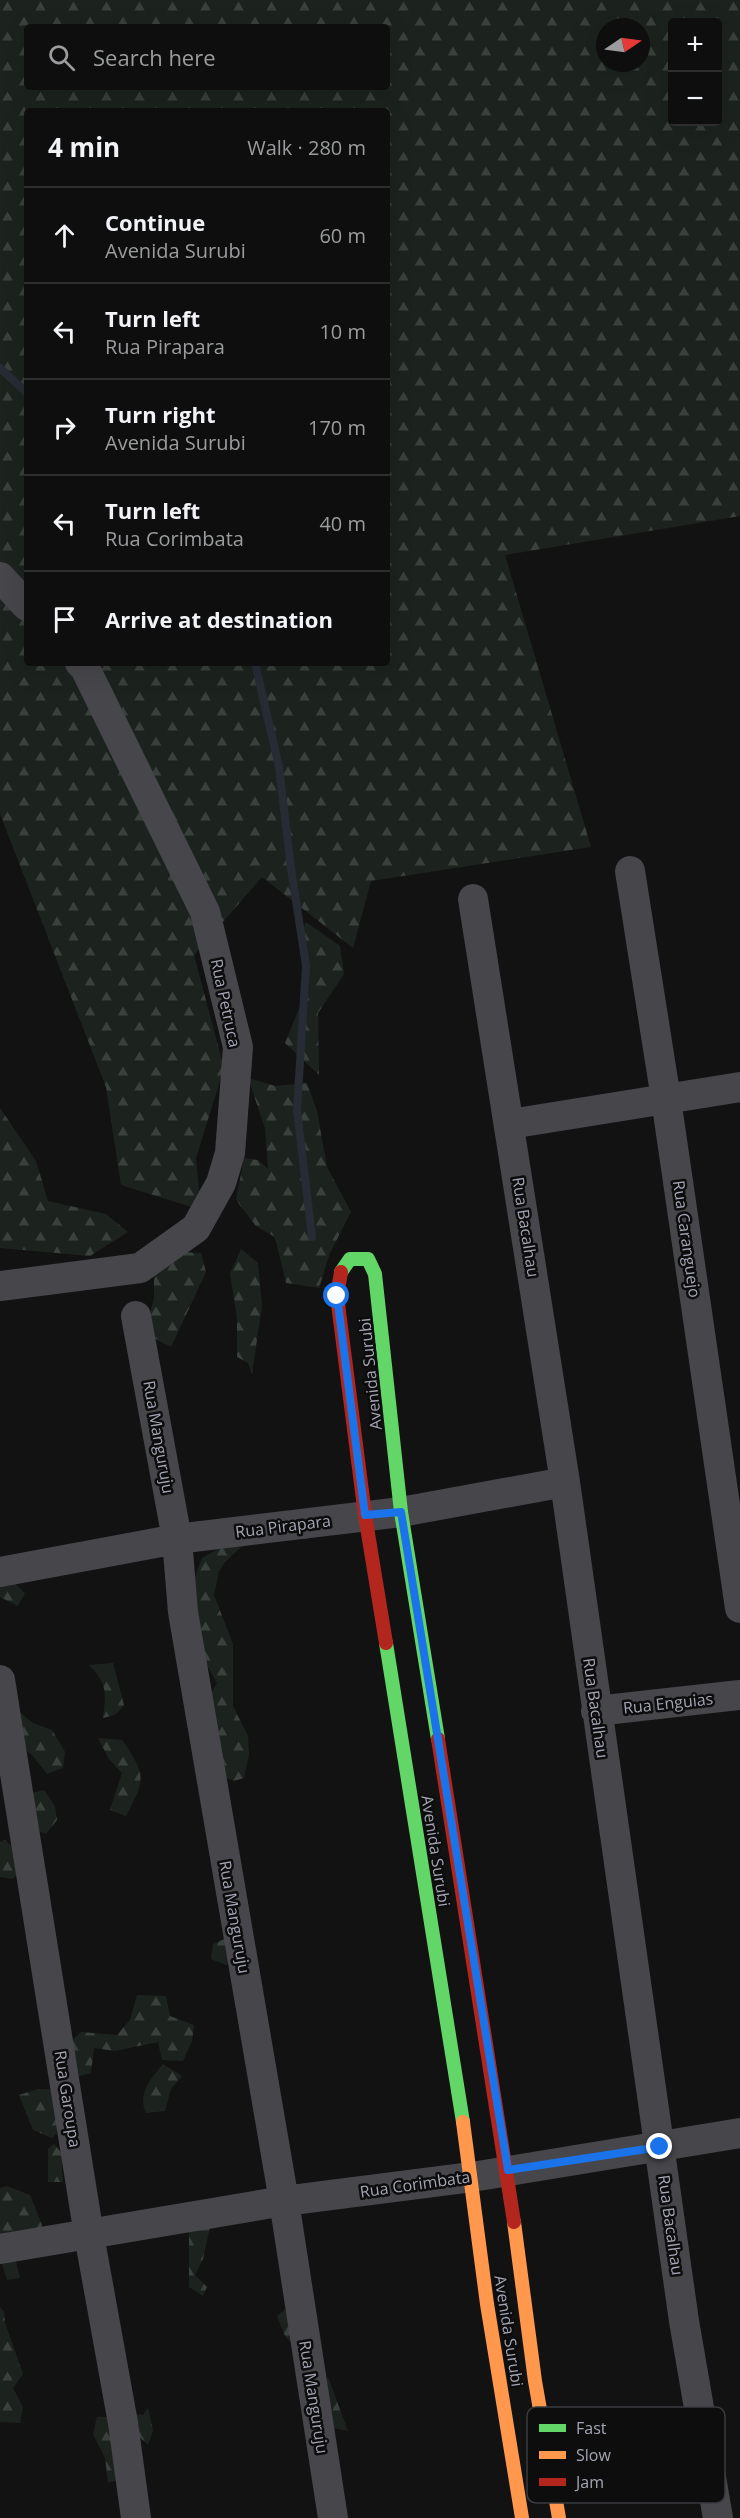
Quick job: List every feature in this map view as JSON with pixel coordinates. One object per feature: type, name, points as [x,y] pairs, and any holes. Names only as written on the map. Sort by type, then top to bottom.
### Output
[{"type":"street","points":[[0,577],[24,603]]},
{"type":"street","name":"Rua Petruca","points":[[0,1286],[140,1268],[196,1228],[221,1183],[230,1153],[238,1047],[205,912],[83,666]]},
{"type":"street","name":"Rua Caranguejo","points":[[630,871],[666,1099],[740,1608]]},
{"type":"street","name":"Rua Bacalhau","points":[[473,899],[565,1482],[684,2321],[699,2407]]},
{"type":"street","points":[[510,1125],[740,1087]]},
{"type":"street","name":"Avenida Surubi","points":[[522,2518],[487,2304],[472,2177],[365,1515],[337,1296],[341,1269],[350,1259],[368,1259],[375,1274],[401,1512],[508,2170],[540,2407]]},
{"type":"street","name":"Rua Manguruju","points":[[136,1316],[177,1539],[183,1612],[284,2202],[333,2518]]},
{"type":"street","name":"Rua Pirapara","points":[[0,1572],[177,1539],[401,1512],[565,1482]]},
{"type":"street","name":"Rua Garoupa","points":[[0,1680],[89,2235],[123,2423],[136,2518]]},
{"type":"street","name":"Rua Enguias","points":[[596,1711],[740,1695]]},
{"type":"street","name":"Rua Corimbata","points":[[0,2249],[89,2235],[129,2226],[284,2202],[472,2177],[740,2133]]},
{"type":"street","name":"Avenida Surubi","points":[[556,2503],[559,2518]]},
{"type":"street","name":"Rua Bacalhau","points":[[715,2503],[718,2518]]},
{"type":"green space","points":[[0,0],[740,0],[740,516],[505,555],[591,847],[371,881],[353,948],[262,877],[194,955],[224,1068],[196,1158],[201,1210],[121,1185],[106,1087],[0,814]]},
{"type":"green space","points":[[306,922],[340,946],[344,974],[318,1013],[319,1075],[285,1043],[309,984],[300,937]]},
{"type":"green space","points":[[248,1078],[275,1086],[307,1083],[317,1111],[327,1167],[351,1212],[330,1253],[319,1288],[286,1283],[275,1237],[256,1226],[236,1200],[244,1158],[258,1160],[268,1169],[265,1128]]},
{"type":"green space","points":[[0,1108],[36,1161],[48,1201],[106,1214],[128,1232],[90,1256],[0,1248]]},
{"type":"green space","points":[[241,1249],[258,1263],[262,1305],[252,1374],[248,1363],[237,1357],[237,1317],[230,1274]]},
{"type":"green space","points":[[180,1252],[201,1253],[206,1272],[171,1347],[152,1337],[148,1319],[154,1299],[154,1269]]},
{"type":"green space","points":[[308,1512],[319,1516],[321,1527],[314,1536],[304,1539],[272,1539],[241,1547],[219,1571],[214,1595],[233,1644],[233,1706],[248,1736],[249,1754],[244,1778],[234,1781],[223,1777],[210,1742],[208,1706],[217,1683],[201,1655],[194,1579],[202,1558],[220,1548],[230,1530],[251,1522]]},
{"type":"green space","points":[[0,1581],[13,1582],[25,1593],[18,1606],[0,1597]]},
{"type":"green space","points":[[113,1663],[124,1705],[115,1715],[103,1718],[105,1702],[103,1684],[89,1665]]},
{"type":"green space","points":[[9,1704],[33,1723],[52,1730],[65,1752],[63,1768],[47,1774],[33,1756],[20,1745]]},
{"type":"green space","points":[[98,1738],[122,1740],[139,1769],[140,1784],[126,1816],[110,1810],[122,1773],[109,1759]]},
{"type":"green space","points":[[44,1790],[55,1806],[57,1820],[46,1834],[36,1830],[32,1793]]},
{"type":"green space","points":[[5,1840],[18,1852],[24,1867],[13,1879],[0,1877],[0,1842]]},
{"type":"green space","points":[[231,1936],[235,1960],[226,1965],[211,1959],[213,1944]]},
{"type":"green space","points":[[137,1995],[166,1996],[170,2016],[194,2025],[192,2041],[183,2061],[162,2060],[158,2042],[115,2051],[94,2048],[91,2073],[75,2077],[68,2044],[81,2032],[117,2035],[130,2020]]},
{"type":"green space","points":[[163,2064],[182,2076],[171,2089],[165,2111],[146,2113],[144,2093]]},
{"type":"green space","points":[[38,2089],[60,2090],[69,2120],[52,2138],[33,2130],[19,2095]]},
{"type":"green space","points":[[54,2144],[61,2152],[63,2182],[48,2182],[48,2149]]},
{"type":"green space","points":[[7,2186],[30,2195],[42,2225],[40,2237],[81,2248],[56,2255],[33,2252],[15,2258],[20,2278],[7,2280],[0,2258],[0,2188]]},
{"type":"green space","points":[[189,2218],[210,2227],[203,2259],[195,2275],[207,2287],[203,2296],[189,2287]]},
{"type":"green space","points":[[293,2303],[295,2347],[285,2336],[277,2316]]},
{"type":"green space","points":[[0,2307],[4,2312],[5,2323],[23,2374],[13,2388],[23,2407],[20,2423],[0,2422]]},
{"type":"green space","points":[[328,2377],[348,2431],[333,2428],[316,2406]]},
{"type":"green space","points":[[148,2408],[153,2430],[148,2445],[134,2432],[128,2413],[143,2415]]},
{"type":"green space","points":[[97,2417],[110,2417],[121,2479],[108,2483],[105,2458],[93,2434]]},
{"type":"waterway","points":[[0,368],[24,390]]},
{"type":"waterway","points":[[256,666],[279,767],[306,966],[297,1110],[312,1237]]},
{"type":"traffic: fast","points":[[341,1272],[350,1259],[368,1259],[375,1274],[401,1512],[438,1739]]},
{"type":"traffic: fast","points":[[386,1643],[463,2122]]},
{"type":"traffic: slow","points":[[463,2122],[487,2304],[522,2518]]},
{"type":"traffic: slow","points":[[514,2222],[540,2407]]},
{"type":"traffic: slow","points":[[556,2503],[559,2518]]},
{"type":"traffic: jam","points":[[341,1272],[337,1296],[365,1515],[386,1643]]},
{"type":"traffic: jam","points":[[438,1739],[514,2222]]},
{"type":"route","points":[[337,1296],[365,1515],[401,1512],[508,2170],[660,2147]]}]
